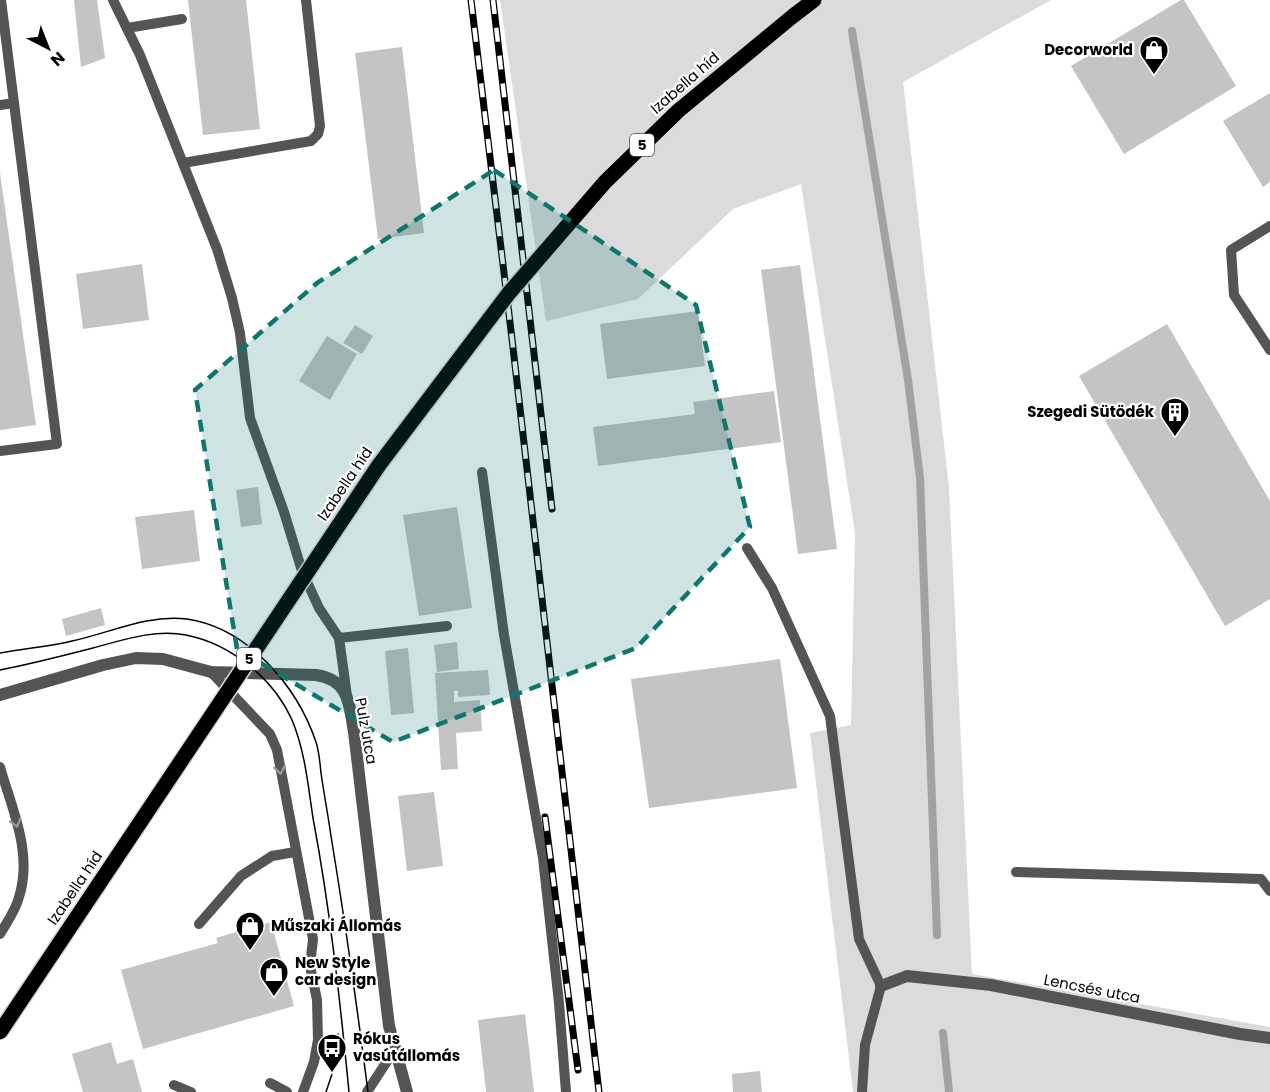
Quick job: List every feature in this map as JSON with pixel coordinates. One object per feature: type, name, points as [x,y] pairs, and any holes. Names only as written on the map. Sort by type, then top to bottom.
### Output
[{"type":"main road","name":"Izabella híd","points":[[0,1032],[379,465],[509,293],[613,174],[678,111],[814,0]]},
{"type":"street","name":"Pulz utca","points":[[0,695],[103,665],[136,658],[163,659],[211,672],[324,676],[339,684],[348,699],[354,732],[389,1026],[407,1092]]},
{"type":"street","name":"Lencsés utca","points":[[881,986],[907,976],[991,985],[1270,1038]]},
{"type":"lane","points":[[0,451],[57,444],[2,0]]},
{"type":"lane","points":[[113,0],[140,55],[217,249],[240,333],[250,418],[284,512],[302,571],[319,608],[339,638],[348,699]]},
{"type":"lane","points":[[183,163],[310,141],[315,138],[320,126],[306,0]]},
{"type":"lane","points":[[127,28],[182,19]]},
{"type":"lane","points":[[0,105],[14,103]]},
{"type":"lane","points":[[1270,226],[1230,250],[1234,295],[1270,350]]},
{"type":"lane","points":[[482,472],[504,635],[543,858],[566,1092]]},
{"type":"lane","points":[[747,548],[772,588],[830,716],[859,939],[881,986],[865,1045],[862,1092]]},
{"type":"lane","points":[[339,638],[447,626]]},
{"type":"lane","points":[[211,672],[270,734],[277,750],[313,939],[310,966],[316,1000],[318,1040],[314,1062],[303,1092]]},
{"type":"lane","points":[[0,767],[25,854],[25,870],[19,900],[0,934]]},
{"type":"lane","points":[[199,924],[241,876],[272,856],[295,852]]},
{"type":"lane","points":[[1016,872],[1261,879],[1270,891]]},
{"type":"lane","points":[[368,1092],[395,1049]]},
{"type":"lane","points":[[270,1083],[287,1092]]},
{"type":"lane","points":[[174,1085],[191,1092]]},
{"type":"highlighted area","points":[[494,170],[696,305],[750,527],[636,648],[393,742],[237,649],[195,390],[317,283]]},
{"type":"shaded area","points":[[500,0],[1051,0],[903,82],[949,488],[972,974],[1270,1027],[1270,1092],[853,1092],[810,733],[851,725],[855,533],[801,184],[733,209],[638,299],[546,321]]},
{"type":"building","points":[[74,0],[97,0],[105,58],[81,67]]},
{"type":"building","points":[[188,0],[246,0],[260,129],[203,135]]},
{"type":"building","name":"Decorworld","points":[[1184,0],[1236,86],[1124,154],[1071,66]]},
{"type":"building","points":[[402,47],[424,233],[378,239],[355,53]]},
{"type":"building","points":[[1270,93],[1270,182],[1263,187],[1223,121]]},
{"type":"building","points":[[0,173],[36,425],[0,430]]},
{"type":"building","points":[[142,264],[149,320],[83,329],[76,274]]},
{"type":"building","points":[[800,265],[837,549],[798,554],[761,270]]},
{"type":"building","points":[[698,311],[705,366],[607,379],[600,324]]},
{"type":"building","name":"Szegedi Sütödék","points":[[1167,324],[1270,501],[1270,599],[1225,626],[1079,376]]},
{"type":"building","points":[[355,325],[373,336],[362,354],[343,343]]},
{"type":"building","points":[[327,336],[357,354],[330,400],[299,381]]},
{"type":"building","points":[[774,391],[781,442],[598,466],[593,427],[695,414],[693,402]]},
{"type":"building","points":[[258,487],[262,524],[241,527],[236,490]]},
{"type":"building","points":[[457,507],[472,608],[419,616],[403,515]]},
{"type":"building","points":[[194,510],[200,561],[142,569],[135,517]]},
{"type":"building","points":[[101,608],[105,625],[66,636],[62,619]]},
{"type":"building","points":[[457,642],[459,669],[437,672],[434,645]]},
{"type":"building","points":[[408,648],[414,713],[391,715],[385,651]]},
{"type":"building","points":[[780,659],[797,788],[649,808],[631,679]]},
{"type":"building","points":[[488,670],[490,695],[458,697],[458,691],[454,691],[454,702],[480,700],[482,731],[456,733],[458,769],[441,770],[435,673]]},
{"type":"building","points":[[434,792],[443,866],[407,871],[398,796]]},
{"type":"building","points":[[271,922],[294,1006],[143,1049],[121,970],[218,943],[216,938]]},
{"type":"building","points":[[525,1014],[534,1092],[486,1092],[478,1020]]},
{"type":"building","points":[[111,1042],[117,1064],[133,1059],[142,1092],[83,1092],[72,1054]]},
{"type":"building","points":[[760,1071],[762,1092],[733,1092],[732,1074]]},
{"type":"waterway","points":[[852,31],[908,380],[920,478],[937,935]]},
{"type":"waterway","points":[[943,1033],[949,1092]]},
{"type":"tram line","points":[[0,653],[63,643],[158,619],[187,619],[230,634],[250,647],[283,681],[308,721],[318,749],[368,1092]]},
{"type":"tram line","points":[[0,670],[139,636],[162,633],[186,635],[219,646],[249,665],[274,690],[292,720],[306,768],[329,920],[349,1092]]},
{"type":"tram line","points":[[326,1092],[332,1074],[338,1034]]},
{"type":"railway","points":[[471,0],[599,1092]]},
{"type":"railway","points":[[493,0],[552,509]]},
{"type":"railway","points":[[545,817],[578,1070]]},
{"type":"place","name":"Decorworld","points":[[1154,76]]},
{"type":"place","name":"Szegedi Sütödék","points":[[1175,438]]},
{"type":"place","name":"Műszaki Állomás","points":[[250,952]]},
{"type":"place","name":"New Style car design","points":[[274,998]]},
{"type":"place","name":"Rókus vasútállomás","points":[[332,1074]]}]
